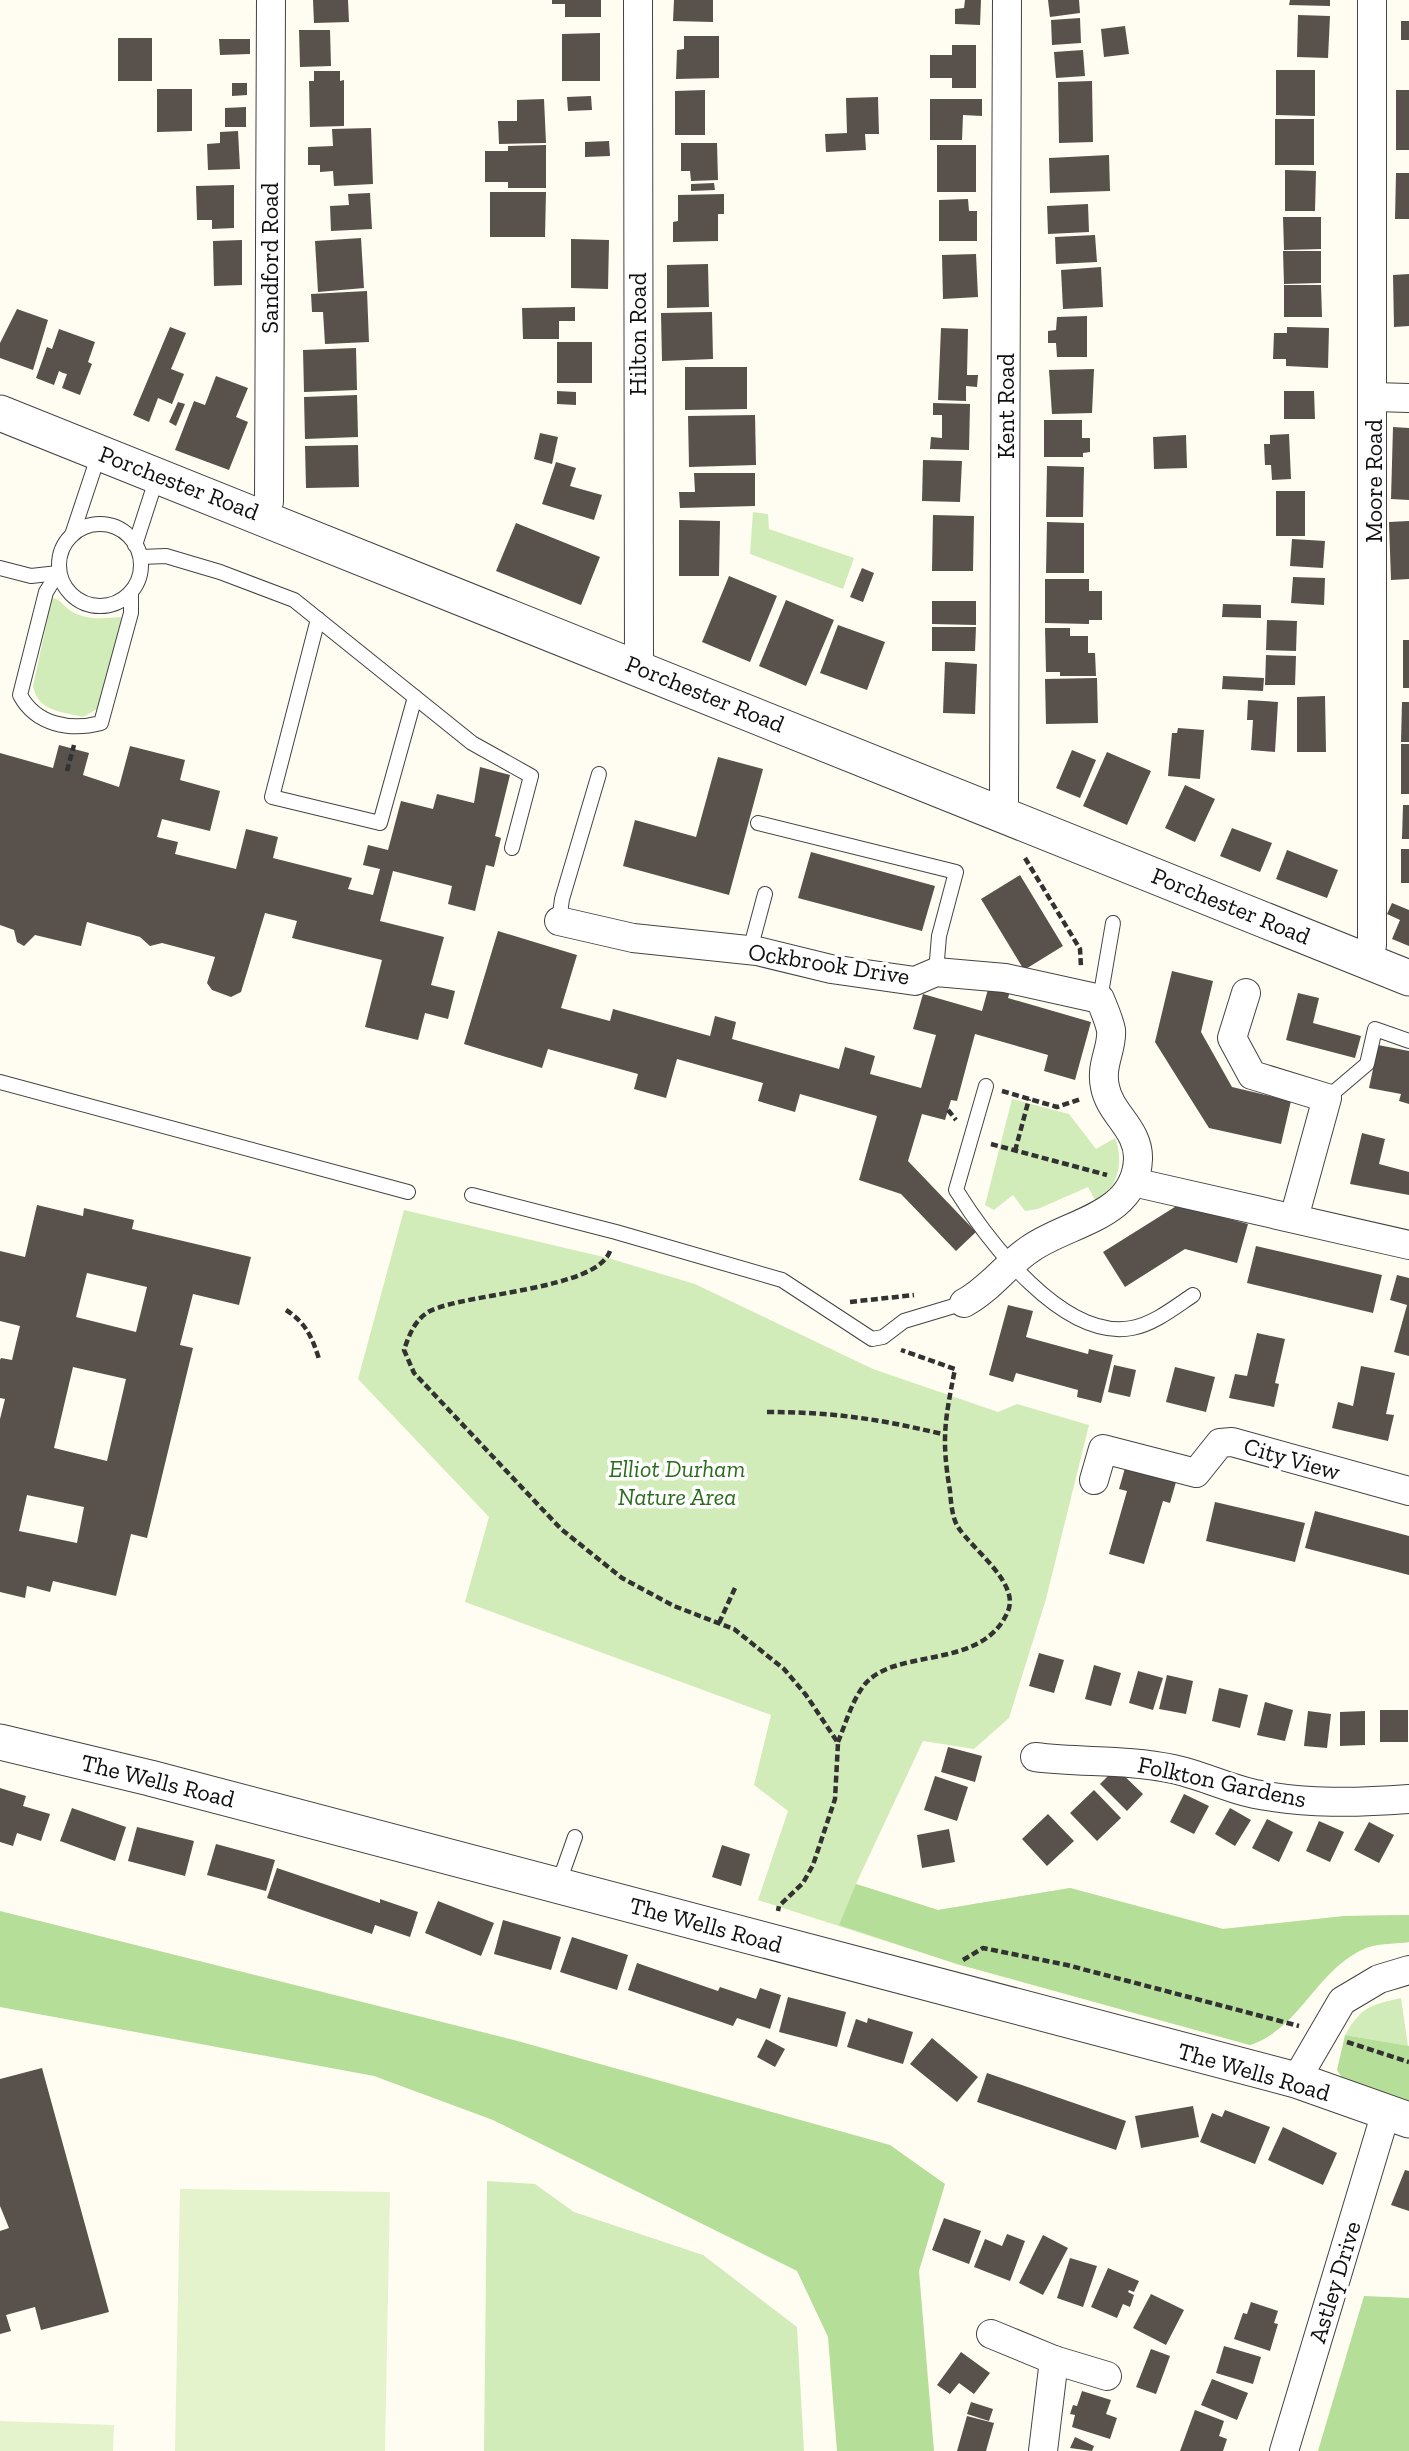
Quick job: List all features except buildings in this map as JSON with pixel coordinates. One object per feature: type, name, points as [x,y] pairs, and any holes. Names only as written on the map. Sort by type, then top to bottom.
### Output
[{"type":"street","name":"Sandford Road","points":[[263,515],[269,502],[271,0]]},
{"type":"street","name":"Hilton Road","points":[[638,0],[639,667]]},
{"type":"street","name":"Kent Road","points":[[1000,812],[1004,801],[1007,588],[1007,0]]},
{"type":"street","name":"Moore Road","points":[[1369,961],[1373,945],[1372,0]]},
{"type":"street","points":[[1374,397],[1409,398]]},
{"type":"street","name":"Porchester Road","points":[[0,413],[263,515],[1409,978]]},
{"type":"street","name":"Ockbrook Drive","points":[[559,921],[608,945],[750,950],[831,969],[915,981],[936,972],[1004,978],[1087,997]]},
{"type":"street","points":[[1246,993],[1233,1038],[1252,1075],[1327,1098],[1294,1218]]},
{"type":"street","points":[[964,1303],[977,1296],[1012,1261],[1033,1246],[1112,1207],[1126,1195],[1133,1182],[1138,1159],[1136,1140],[1105,1091],[1102,1068],[1111,1032],[1087,997]]},
{"type":"street","points":[[1133,1182],[1294,1218],[1408,1249]]},
{"type":"street","name":"City View","points":[[1093,1484],[1103,1449],[1196,1473],[1220,1443],[1232,1442],[1280,1448],[1407,1485]]},
{"type":"street","name":"The Wells Road","points":[[0,1742],[150,1778],[1296,2080],[1398,2116]]},
{"type":"street","name":"Folkton Gardens","points":[[1035,1757],[1076,1762],[1110,1759],[1174,1769],[1254,1794],[1332,1804],[1409,1799]]},
{"type":"street","points":[[1296,2080],[1342,2001],[1379,1979],[1409,1970]]},
{"type":"street","name":"Astley Drive","points":[[1283,2451],[1398,2116]]},
{"type":"street","points":[[991,2334],[1054,2360],[1107,2376]]},
{"type":"street","points":[[1043,2451],[1054,2360]]},
{"type":"lane","points":[[72,535],[99,452]]},
{"type":"lane","points":[[58,573],[46,592],[20,695],[27,710],[41,718],[78,728],[102,723],[131,613],[131,596],[139,581],[138,551],[158,475]]},
{"type":"lane","points":[[131,596],[114,604],[96,607],[79,601],[65,590],[58,573],[58,557],[65,541],[92,524],[109,525],[124,532],[138,551],[166,556],[220,572],[294,600],[472,743],[531,776],[512,848]]},
{"type":"lane","points":[[0,568],[31,576],[58,573]]},
{"type":"lane","points":[[318,619],[272,797],[380,823],[415,697]]},
{"type":"lane","points":[[559,921],[562,899],[599,774]]},
{"type":"lane","points":[[758,823],[956,872],[939,936],[936,972]]},
{"type":"lane","points":[[750,950],[765,894]]},
{"type":"lane","points":[[1087,997],[1113,923]]},
{"type":"lane","points":[[1327,1098],[1367,1064],[1375,1030],[1409,1041]]},
{"type":"lane","points":[[0,1082],[408,1192]]},
{"type":"lane","points":[[986,1086],[956,1190],[972,1215],[1045,1296],[1075,1319],[1100,1327],[1132,1328],[1167,1313],[1193,1295]]},
{"type":"lane","points":[[472,1195],[782,1280],[872,1339],[883,1337],[904,1321],[964,1303]]},
{"type":"lane","points":[[558,1886],[575,1837]]},
{"type":"path","points":[[67,771],[78,728]]},
{"type":"path","points":[[1024,856],[1080,949],[1087,997]]},
{"type":"path","points":[[986,1086],[1057,1107],[1105,1091]]},
{"type":"path","points":[[1016,1151],[1028,1099]]},
{"type":"path","points":[[948,1110],[972,1139],[1133,1182]]},
{"type":"path","points":[[608,1258],[579,1276],[534,1288],[463,1300],[428,1311],[412,1328],[404,1350],[414,1373],[561,1529],[622,1578],[674,1606],[734,1629],[784,1668],[838,1743]]},
{"type":"path","points":[[822,1307],[874,1297],[916,1294]]},
{"type":"path","points":[[286,1310],[300,1319],[310,1332],[319,1359]]},
{"type":"path","points":[[770,1942],[779,1906],[803,1882],[813,1865],[835,1799],[838,1743],[863,1686],[887,1670],[971,1648],[992,1635],[1008,1611],[1008,1593],[999,1577],[957,1526],[943,1434],[955,1369],[898,1349],[883,1337]]},
{"type":"path","points":[[767,1412],[825,1412],[873,1418],[943,1434]]},
{"type":"path","points":[[719,1623],[735,1588]]},
{"type":"path","points":[[943,1989],[957,1964],[983,1948],[1067,1965],[1322,2033],[1409,2062]]},
{"type":"green space","points":[[753,512],[768,514],[769,529],[854,558],[843,589],[750,554]]},
{"type":"green space","points":[[52,598],[83,616],[123,617],[99,708],[83,717],[45,706],[33,686]]},
{"type":"green space","points":[[1012,1099],[1069,1114],[1096,1149],[1115,1138],[1119,1164],[1110,1189],[1095,1200],[1088,1187],[1038,1209],[1025,1211],[1013,1195],[994,1210],[985,1205]]},
{"type":"green space","name":"Elliot Durham Nature Area","points":[[404,1210],[608,1258],[695,1284],[873,1369],[998,1412],[1017,1404],[1089,1425],[1046,1599],[1009,1718],[974,1749],[923,1741],[856,1884],[938,1910],[1070,1888],[1223,1929],[1345,1916],[1409,1915],[1409,1942],[1371,1946],[1349,1958],[1321,1983],[1283,2026],[1250,2045],[957,1964],[758,1900],[788,1811],[754,1785],[771,1715],[465,1602],[489,1517],[358,1379]]},
{"type":"green space","points":[[856,1884],[938,1910],[1070,1888],[1223,1929],[1345,1916],[1409,1915],[1409,1942],[1371,1946],[1349,1958],[1321,1983],[1283,2026],[1250,2045],[957,1964],[839,1925]]},
{"type":"green space","points":[[0,1911],[514,2040],[890,2145],[945,2184],[919,2271],[934,2451],[837,2451],[828,2337],[797,2271],[493,2120],[374,2076],[0,2007]]},
{"type":"green space","points":[[1401,1998],[1408,2046],[1345,2035],[1356,2018],[1367,2009]]},
{"type":"green space","points":[[1345,2035],[1409,2046],[1409,2105],[1345,2082],[1337,2070]]},
{"type":"green space","points":[[487,2181],[535,2184],[574,2212],[703,2255],[797,2327],[804,2451],[484,2451]]},
{"type":"green space","points":[[180,2189],[390,2192],[385,2451],[175,2451]]},
{"type":"green space","points":[[1364,2296],[1409,2298],[1409,2451],[1318,2451]]},
{"type":"green space","points":[[0,2421],[114,2425],[113,2451],[0,2451]]}]
